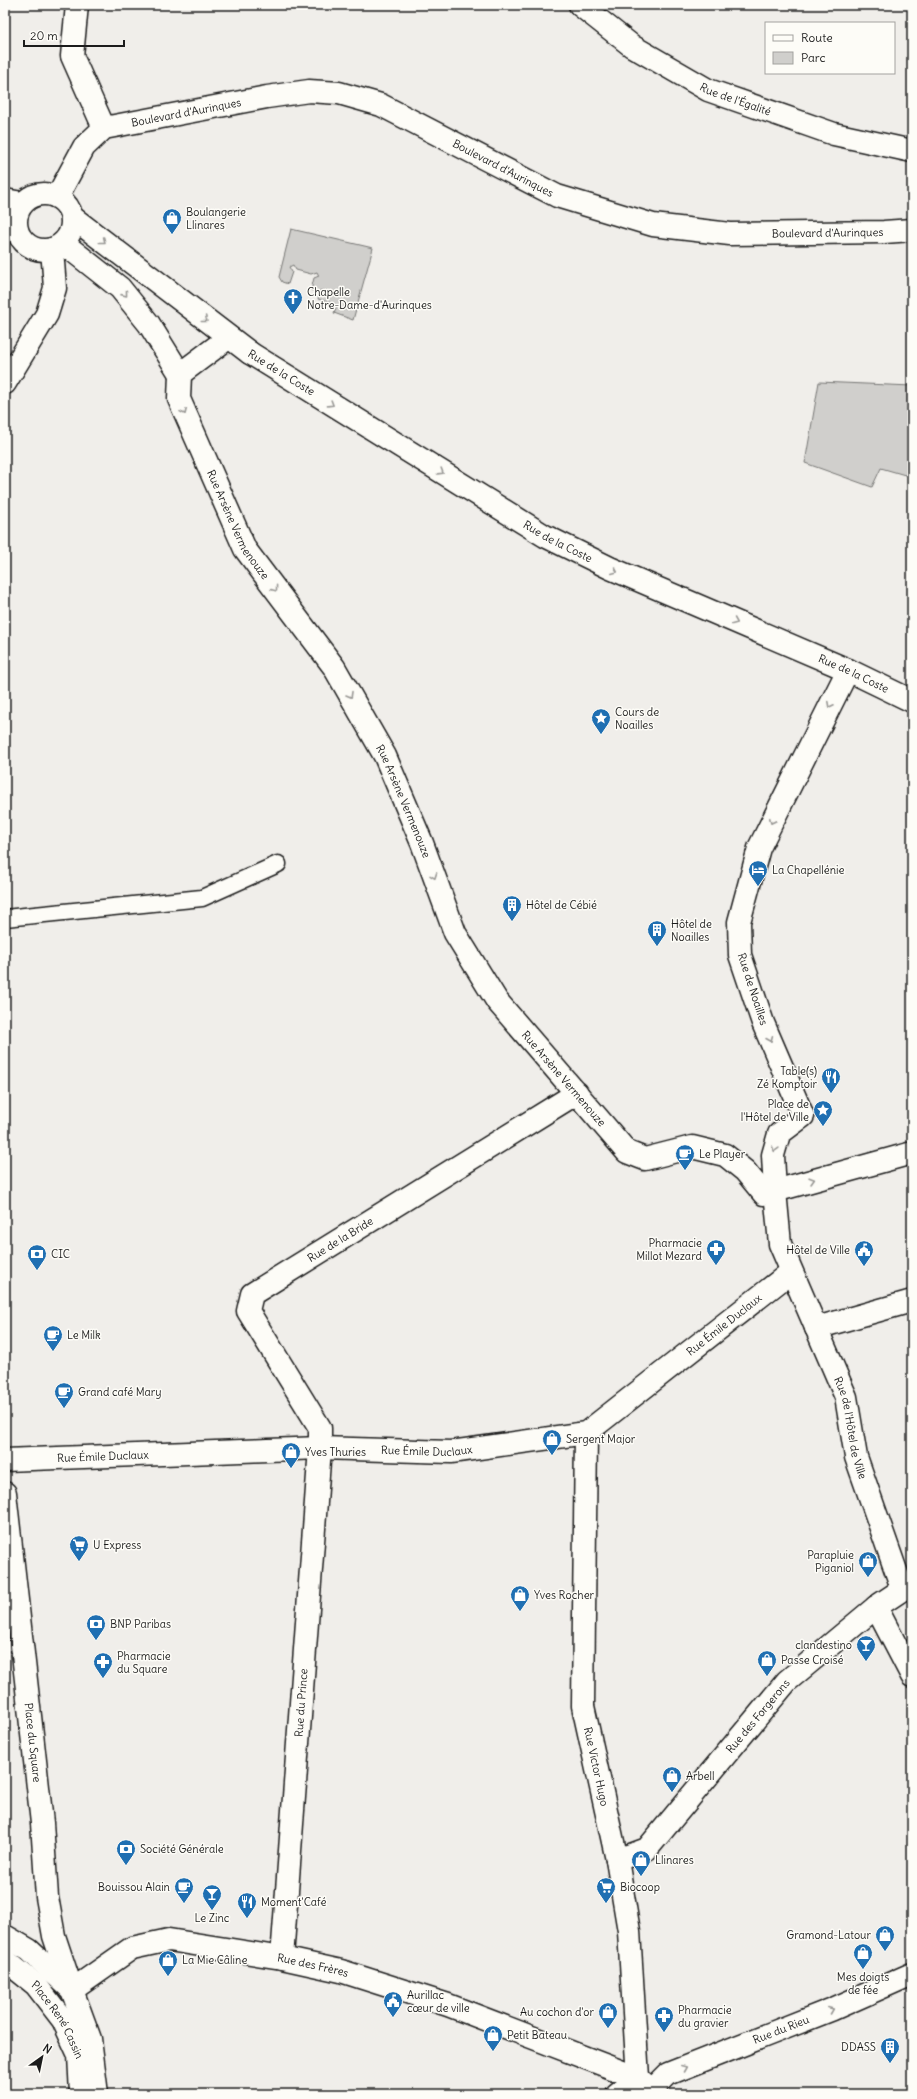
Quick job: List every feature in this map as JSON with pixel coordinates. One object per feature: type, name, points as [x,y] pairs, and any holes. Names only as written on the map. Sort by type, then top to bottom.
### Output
[{"type":"street","points":[[57,197],[84,147],[104,128],[72,56],[77,5]]},
{"type":"street","name":"Rue de l'Égalité","points":[[580,5],[632,46],[708,90],[834,134],[912,151]]},
{"type":"street","name":"Boulevard d'Aurinques","points":[[104,128],[266,97],[309,91],[340,93],[381,105],[557,196],[652,225],[730,234],[884,232],[912,230]]},
{"type":"street","points":[[5,383],[47,314],[55,288],[57,246],[72,226],[72,217],[64,202],[57,197],[48,194],[38,194],[30,197],[12,212],[16,230],[27,245],[39,249],[57,246],[120,288],[149,324],[180,374],[228,338]]},
{"type":"street","name":"Rue de la Coste","points":[[72,217],[228,338],[250,353],[545,536],[610,568],[848,670],[912,701]]},
{"type":"street","name":"Rue Arsène Vermenouze","points":[[180,374],[179,399],[245,549],[334,667],[385,756],[422,843],[455,933],[497,1001],[627,1152],[645,1159],[692,1147],[725,1155],[745,1171],[764,1194],[775,1191]]},
{"type":"street","name":"Rue de Noailles","points":[[775,1191],[773,1155],[779,1134],[803,1116],[763,1023],[740,955],[739,922],[759,848],[848,670]]},
{"type":"street","name":"Rue de la Bride","points":[[320,1448],[320,1428],[248,1311],[252,1294],[577,1093]]},
{"type":"street","points":[[791,1272],[780,1244],[775,1191],[912,1153]]},
{"type":"street","name":"Rue Émile Duclaux","points":[[5,1460],[320,1448],[451,1452],[586,1433],[791,1272]]},
{"type":"street","name":"Rue de l'Hôtel de Ville","points":[[791,1272],[846,1397],[856,1457],[907,1585]]},
{"type":"street","points":[[816,1328],[912,1301]]},
{"type":"street","name":"Rue Victor Hugo","points":[[586,1433],[583,1706],[617,1860],[629,1931],[647,2087]]},
{"type":"street","name":"Rue du Prince","points":[[282,1958],[320,1448]]},
{"type":"street","name":"Place du Square","points":[[5,1493],[41,1815],[47,1897],[54,1936],[90,2039],[97,2094]]},
{"type":"street","name":"Rue des Forgerons","points":[[617,1860],[647,1849],[787,1681],[876,1607],[907,1585]]},
{"type":"street","points":[[876,1607],[912,1676]]},
{"type":"street","points":[[5,1936],[28,1950],[72,1990]]},
{"type":"street","name":"Rue des Frères","points":[[72,1990],[132,1948],[169,1940],[282,1958],[341,1971],[448,2005],[647,2087]]},
{"type":"street","name":"Place René Cassin","points":[[5,1960],[36,1985],[63,2020],[80,2056],[81,2094]]},
{"type":"street","name":"Rue du Rieu","points":[[617,2094],[647,2087],[668,2074],[833,2009],[912,1974]]},
{"type":"lane","points":[[5,918],[202,898],[278,864]]},
{"type":"green space","points":[[291,229],[373,248],[353,320],[334,313],[337,305],[318,299],[319,295],[324,293],[323,290],[317,292],[311,290],[314,278],[319,276],[317,272],[311,274],[296,270],[293,265],[289,267],[292,272],[288,284],[282,282],[279,277]]},
{"type":"green space","points":[[819,382],[912,386],[912,477],[881,468],[872,487],[805,463]]},
{"type":"place","name":"Boulangerie Llinares","points":[[172,235]]},
{"type":"place","name":"Chapelle Notre-Dame-d'Aurinques","points":[[293,315]]},
{"type":"place","name":"Cours de Noailles","points":[[601,735]]},
{"type":"place","name":"La Chapellénie","points":[[758,887]]},
{"type":"place","name":"Hôtel de Cébié","points":[[512,922]]},
{"type":"place","name":"Hôtel de Noailles","points":[[657,947]]},
{"type":"place","name":"Table(s) Zé Komptoir","points":[[831,1094]]},
{"type":"place","name":"Place de l'Hôtel de Ville","points":[[823,1127]]},
{"type":"place","name":"Le Player","points":[[685,1171]]},
{"type":"place","name":"Pharmacie Millot Mezard","points":[[716,1266]]},
{"type":"place","name":"Hôtel de Ville","points":[[864,1267]]},
{"type":"place","name":"CIC","points":[[37,1271]]},
{"type":"place","name":"Le Milk","points":[[53,1352]]},
{"type":"place","name":"Grand café Mary","points":[[64,1409]]},
{"type":"place","name":"Sergent Major","points":[[552,1456]]},
{"type":"place","name":"Yves Thuries","points":[[291,1469]]},
{"type":"place","name":"U Express","points":[[79,1562]]},
{"type":"place","name":"Parapluie Piganiol","points":[[868,1578]]},
{"type":"place","name":"Yves Rocher","points":[[520,1612]]},
{"type":"place","name":"BNP Paribas","points":[[96,1641]]},
{"type":"place","name":"clandestino","points":[[866,1662]]},
{"type":"place","name":"Passe Croisé","points":[[767,1677]]},
{"type":"place","name":"Pharmacie du Square","points":[[103,1679]]},
{"type":"place","name":"Arbell","points":[[672,1793]]},
{"type":"place","name":"Société Générale","points":[[126,1866]]},
{"type":"place","name":"Llinares","points":[[641,1877]]},
{"type":"place","name":"Bouissou Alain","points":[[184,1904]]},
{"type":"place","name":"Biocoop","points":[[606,1904]]},
{"type":"place","name":"Le Zinc","points":[[212,1911]]},
{"type":"place","name":"Moment'Café","points":[[247,1919]]},
{"type":"place","name":"Gramond-Latour","points":[[885,1952]]},
{"type":"place","name":"Mes doigts de fée","points":[[863,1970]]},
{"type":"place","name":"La Mie Câline","points":[[168,1977]]},
{"type":"place","name":"Aurillac cœur de ville","points":[[393,2018]]},
{"type":"place","name":"Au cochon d'or","points":[[608,2029]]},
{"type":"place","name":"Pharmacie du gravier","points":[[664,2033]]},
{"type":"place","name":"Petit Bateau","points":[[493,2052]]},
{"type":"place","name":"DDASS","points":[[890,2064]]}]
